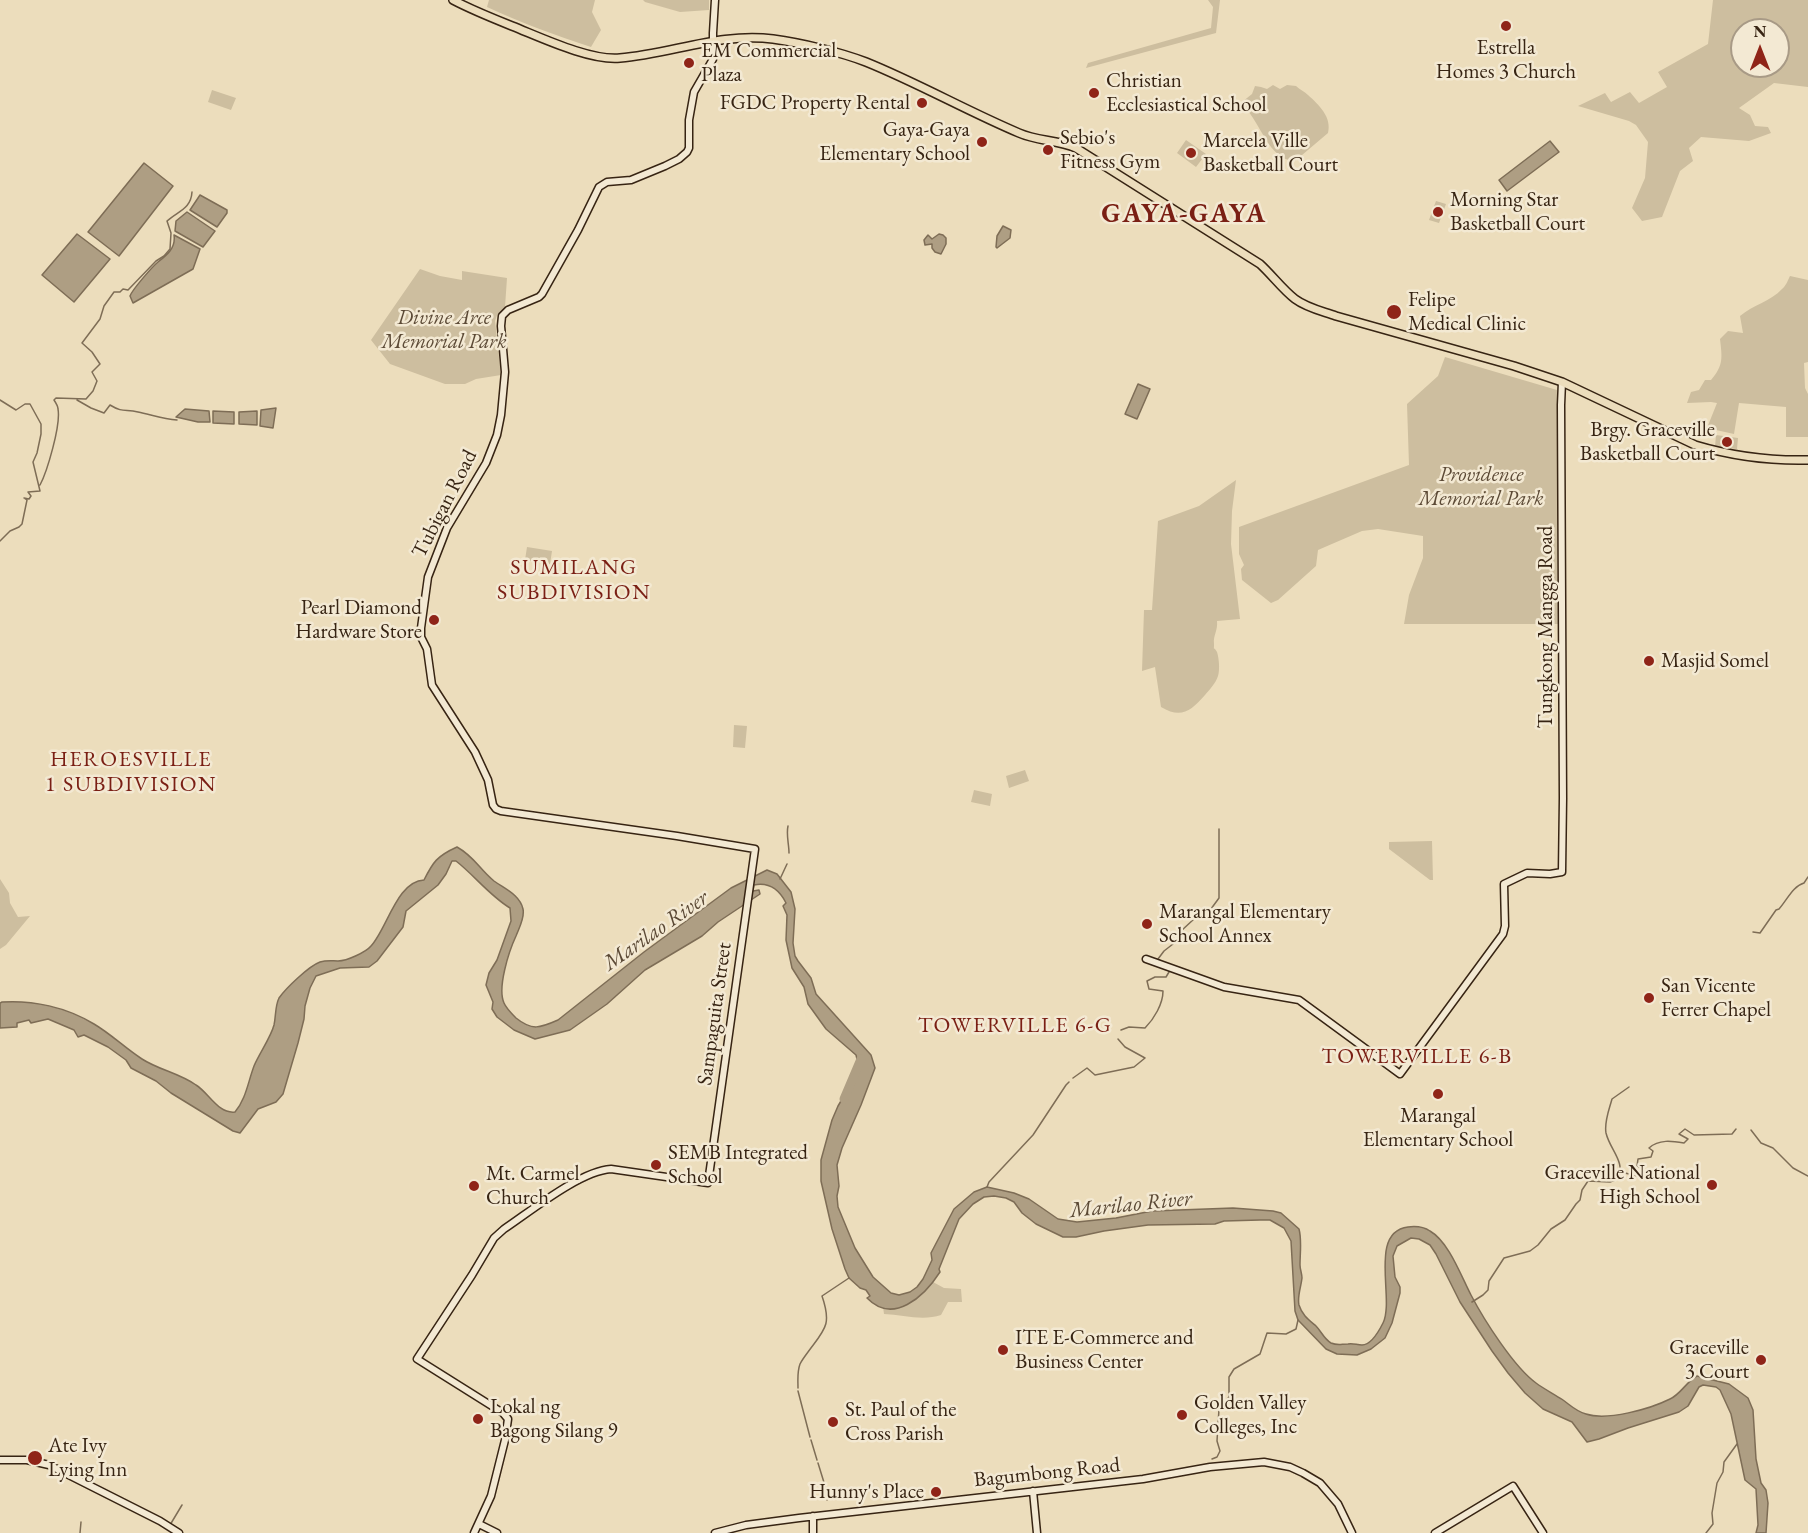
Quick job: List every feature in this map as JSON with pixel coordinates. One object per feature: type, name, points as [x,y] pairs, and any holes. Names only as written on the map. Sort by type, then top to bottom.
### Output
[{"type":"main road","points":[[453,0],[537,36],[604,58],[618,59],[713,41],[756,38],[776,39],[867,62],[1024,135],[1076,148],[1260,264],[1288,293],[1306,306],[1529,370],[1562,382],[1695,445],[1764,459],[1808,460]]},
{"type":"street","points":[[713,41],[716,0]]},
{"type":"street","name":"Tubigan Road","points":[[713,41],[713,59],[694,93],[689,120],[689,145],[686,154],[631,180],[603,184],[542,294],[508,310],[502,316],[505,372],[497,435],[486,463],[447,528],[428,577],[421,637],[427,649],[432,685],[474,752],[488,780],[491,800],[496,809],[754,849]]},
{"type":"street","name":"Tungkong Mangga Road","points":[[1146,959],[1224,987],[1299,1000],[1401,1074],[1503,934],[1505,926],[1504,884],[1527,873],[1562,872],[1562,382]]},
{"type":"street","name":"Sampaguita Street","points":[[479,1524],[491,1496],[506,1440],[508,1421],[502,1413],[417,1359],[494,1238],[573,1182],[596,1171],[611,1169],[708,1183],[754,849]]},
{"type":"street","points":[[0,1460],[27,1460],[49,1465],[160,1521],[179,1533]]},
{"type":"street","name":"Bagumbong Road","points":[[715,1533],[746,1525],[813,1516],[1143,1479],[1251,1462],[1270,1462],[1303,1473],[1320,1483],[1338,1504],[1352,1533]]},
{"type":"street","points":[[1435,1533],[1513,1486],[1543,1533]]},
{"type":"street","points":[[1033,1491],[1037,1533]]},
{"type":"street","points":[[813,1516],[813,1533]]},
{"type":"street","points":[[474,1533],[479,1524],[497,1533]]},
{"type":"green space","points":[[489,0],[595,0],[592,12],[601,30],[591,47],[487,7]]},
{"type":"green space","points":[[643,0],[709,0],[709,10],[680,12]]},
{"type":"green space","points":[[1208,0],[1220,0],[1216,33],[1086,68],[1088,63],[1211,28],[1213,7]]},
{"type":"green space","points":[[1713,0],[1808,0],[1808,87],[1774,83],[1739,108],[1750,115],[1755,126],[1768,127],[1771,133],[1749,141],[1701,137],[1689,148],[1693,161],[1680,171],[1662,217],[1642,221],[1632,208],[1645,178],[1648,142],[1636,125],[1629,121],[1578,106],[1605,93],[1611,102],[1630,92],[1639,103],[1667,87],[1658,72],[1708,44]]},
{"type":"green space","points":[[1273,85],[1280,89],[1287,85],[1296,86],[1320,107],[1328,122],[1328,133],[1295,161],[1286,159],[1271,147],[1242,102],[1252,94],[1255,86],[1267,89]]},
{"type":"green space","points":[[212,90],[236,98],[231,110],[208,102]]},
{"type":"green space","name":"Marcela Ville Basketball Court","points":[[1186,140],[1206,154],[1196,167],[1177,153]]},
{"type":"green space","name":"Morning Star Basketball Court","points":[[1436,201],[1446,204],[1439,223],[1429,220]]},
{"type":"green space","name":"Divine Arce Memorial Park","points":[[420,269],[462,280],[462,271],[507,278],[505,307],[497,315],[495,321],[501,375],[476,379],[465,384],[445,384],[390,364],[371,340]]},
{"type":"green space","points":[[1790,276],[1808,280],[1808,362],[1804,363],[1805,388],[1808,394],[1808,437],[1786,437],[1786,407],[1739,403],[1734,434],[1707,428],[1717,403],[1687,403],[1691,392],[1699,390],[1705,380],[1711,380],[1718,370],[1721,356],[1720,339],[1728,331],[1743,333],[1740,316],[1778,293]]},
{"type":"green space","name":"Providence Memorial Park","points":[[1445,357],[1557,390],[1558,624],[1404,624],[1409,595],[1423,558],[1423,536],[1378,529],[1362,531],[1318,550],[1316,566],[1278,600],[1271,603],[1242,580],[1241,569],[1244,565],[1239,554],[1239,527],[1409,465],[1407,404],[1438,376]]},
{"type":"green space","name":"Brgy. Graceville Basketball Court","points":[[1716,435],[1738,438],[1737,449],[1715,447]]},
{"type":"green space","points":[[1236,480],[1231,544],[1240,619],[1217,621],[1214,648],[1219,661],[1219,671],[1210,689],[1185,712],[1168,711],[1161,707],[1155,667],[1142,671],[1144,610],[1152,610],[1158,521],[1199,506]]},
{"type":"green space","points":[[527,547],[552,551],[550,564],[525,560]]},
{"type":"green space","points":[[734,725],[747,726],[745,748],[733,747]]},
{"type":"green space","points":[[1025,770],[1029,781],[1009,788],[1006,776]]},
{"type":"green space","points":[[974,790],[992,794],[990,806],[971,802]]},
{"type":"green space","points":[[1432,841],[1433,880],[1389,849],[1389,842]]},
{"type":"green space","points":[[0,879],[9,893],[10,903],[18,917],[30,916],[0,949]]},
{"type":"green space","points":[[933,1282],[944,1288],[961,1289],[962,1302],[948,1302],[941,1315],[934,1317],[920,1318],[884,1314],[883,1307],[898,1306],[911,1301]]},
{"type":"shaded area","points":[[1550,141],[1559,152],[1507,191],[1499,180]]},
{"type":"shaded area","points":[[144,163],[173,186],[119,256],[88,232]]},
{"type":"shaded area","points":[[200,195],[227,210],[217,227],[190,210]]},
{"type":"shaded area","points":[[187,212],[215,231],[203,247],[175,231],[176,221]]},
{"type":"shaded area","points":[[1003,226],[1011,230],[1010,238],[997,248],[997,236]]},
{"type":"shaded area","points":[[77,234],[110,259],[74,302],[42,275]]},
{"type":"shaded area","points":[[939,234],[946,238],[941,254],[935,252],[932,244],[925,245],[924,240],[928,235],[932,239]]},
{"type":"shaded area","points":[[174,235],[200,249],[193,269],[133,303],[130,296],[151,269],[170,251],[174,244]]},
{"type":"shaded area","points":[[1138,384],[1150,389],[1137,419],[1125,414]]},
{"type":"shaded area","points":[[276,408],[273,428],[260,426],[261,410]]},
{"type":"shaded area","points":[[185,409],[209,411],[210,422],[176,417]]},
{"type":"shaded area","points":[[213,411],[234,412],[234,424],[213,423]]},
{"type":"shaded area","points":[[257,411],[257,425],[239,424],[239,412]]},
{"type":"shaded area","points":[[457,847],[494,881],[515,896],[521,904],[522,919],[507,960],[502,996],[506,1007],[516,1018],[527,1025],[536,1027],[558,1020],[644,952],[731,888],[767,870],[777,874],[791,892],[795,909],[793,943],[795,956],[811,978],[816,994],[871,1055],[875,1068],[842,1148],[837,1165],[839,1186],[837,1196],[838,1207],[855,1248],[873,1277],[891,1293],[899,1295],[917,1287],[923,1279],[932,1260],[931,1253],[954,1209],[974,1192],[987,1187],[1014,1193],[1029,1199],[1058,1219],[1077,1222],[1152,1211],[1233,1208],[1273,1211],[1281,1213],[1299,1229],[1302,1278],[1299,1305],[1302,1312],[1331,1343],[1362,1345],[1372,1340],[1383,1323],[1386,1312],[1385,1268],[1389,1241],[1396,1232],[1408,1227],[1423,1228],[1437,1236],[1449,1251],[1484,1317],[1518,1366],[1536,1383],[1580,1412],[1605,1416],[1640,1410],[1674,1397],[1697,1376],[1729,1384],[1748,1398],[1753,1410],[1756,1459],[1768,1503],[1766,1533],[1756,1533],[1758,1525],[1756,1489],[1745,1480],[1731,1414],[1720,1390],[1703,1385],[1699,1387],[1688,1406],[1679,1412],[1587,1442],[1572,1422],[1543,1409],[1508,1373],[1460,1302],[1436,1254],[1430,1245],[1419,1239],[1411,1238],[1397,1246],[1393,1256],[1395,1277],[1400,1293],[1392,1323],[1385,1338],[1371,1349],[1357,1355],[1337,1354],[1326,1349],[1298,1320],[1295,1311],[1291,1241],[1284,1228],[1270,1220],[1148,1225],[1076,1237],[1063,1237],[1036,1224],[1022,1213],[1014,1202],[994,1196],[984,1197],[973,1204],[959,1219],[939,1269],[940,1272],[926,1290],[917,1298],[897,1308],[887,1309],[877,1306],[867,1298],[870,1296],[866,1290],[860,1288],[849,1278],[832,1229],[821,1181],[821,1160],[832,1120],[857,1074],[856,1055],[826,1029],[808,1004],[804,987],[792,968],[786,940],[787,915],[783,906],[786,903],[777,890],[769,886],[754,885],[753,891],[759,890],[760,894],[718,922],[702,936],[645,970],[607,1004],[570,1030],[535,1039],[514,1030],[497,1017],[492,1009],[493,1002],[486,985],[511,921],[510,908],[456,861],[452,861],[438,885],[406,911],[403,927],[377,961],[369,967],[340,968],[316,976],[310,988],[298,1043],[283,1094],[276,1102],[258,1109],[240,1133],[233,1131],[171,1093],[156,1081],[131,1068],[126,1060],[108,1047],[84,1035],[78,1037],[74,1030],[48,1019],[31,1023],[29,1020],[17,1023],[17,1027],[0,1028],[0,1003],[2,1002],[26,1002],[61,1009],[100,1028],[149,1063],[196,1085],[224,1110],[235,1112],[242,1102],[254,1066],[272,1030],[277,1004],[282,994],[315,964],[346,960],[369,948],[407,888],[415,882],[424,880],[436,860]]},
{"type":"waterway","points":[[40,485],[50,459],[57,426],[58,408],[54,400],[56,398],[86,399],[93,391],[97,381],[92,372],[100,364],[82,343],[100,319],[104,306],[114,292],[128,290],[170,249],[171,233],[167,221],[187,206],[192,192]]},
{"type":"waterway","points":[[0,400],[16,410],[25,404],[30,404],[41,424],[41,434],[33,462],[40,491],[28,492],[31,496],[29,499],[24,498],[27,500],[22,524],[0,541]]},
{"type":"waterway","points":[[77,400],[104,413],[110,405],[121,410],[177,420]]},
{"type":"waterway","points":[[788,826],[789,853]]},
{"type":"waterway","points":[[1164,963],[1158,959],[1164,951],[1194,919],[1208,913],[1219,898],[1219,829]]},
{"type":"waterway","points":[[780,879],[787,864]]},
{"type":"waterway","points":[[1753,932],[1760,933],[1793,890],[1804,883],[1808,877]]},
{"type":"waterway","points":[[1121,1030],[1129,1027],[1145,1028],[1155,1016],[1163,991],[1149,989],[1147,981],[1155,977],[1166,977],[1169,972]]},
{"type":"waterway","points":[[1073,1078],[1087,1068],[1095,1075],[1134,1067],[1145,1058],[1125,1047],[1118,1039]]},
{"type":"waterway","name":"Marilao River","points":[[844,1099],[861,1059]]},
{"type":"waterway","points":[[987,1187],[989,1182],[1033,1135],[1069,1082]]},
{"type":"waterway","points":[[1472,1302],[1488,1290],[1489,1281],[1504,1258],[1530,1251],[1551,1229],[1565,1220],[1580,1200],[1582,1190],[1588,1181],[1610,1182],[1618,1179],[1619,1161],[1606,1133],[1607,1116],[1612,1099],[1629,1087]]},
{"type":"waterway","points":[[1621,1172],[1641,1177],[1644,1169],[1637,1166],[1638,1159],[1651,1157],[1653,1151],[1649,1148],[1657,1143],[1670,1141],[1684,1143],[1688,1139],[1679,1134],[1685,1129],[1694,1135],[1732,1134],[1736,1129]]},
{"type":"waterway","points":[[1751,1130],[1761,1143],[1773,1148],[1793,1168],[1808,1176]]},
{"type":"waterway","points":[[798,1388],[800,1364],[825,1326],[826,1314],[822,1296],[849,1278]]},
{"type":"waterway","points":[[1212,1459],[1217,1457],[1220,1451],[1217,1441],[1219,1409],[1229,1397],[1229,1377],[1234,1369],[1260,1354],[1267,1333],[1286,1334],[1296,1329],[1298,1320]]},
{"type":"waterway","points":[[798,1391],[810,1437]]},
{"type":"waterway","points":[[811,1440],[817,1460]]},
{"type":"waterway","points":[[1706,1533],[1713,1524],[1712,1513],[1717,1483],[1723,1472],[1724,1462],[1737,1444]]},
{"type":"waterway","points":[[818,1463],[827,1500]]},
{"type":"waterway","points":[[170,1525],[182,1505]]},
{"type":"waterway","points":[[80,1533],[81,1522]]},
{"type":"place","name":"Estrella Homes 3 Church","points":[[1506,26]]},
{"type":"place","name":"EM Commercial Plaza","points":[[689,63]]},
{"type":"place","name":"Christian Ecclesiastical School","points":[[1094,93]]},
{"type":"place","name":"FGDC Property Rental","points":[[922,103]]},
{"type":"place","name":"Gaya-Gaya Elementary School","points":[[982,142]]},
{"type":"place","name":"Sebio's Fitness Gym","points":[[1048,150]]},
{"type":"place","name":"Marcela Ville Basketball Court","points":[[1191,153]]},
{"type":"place","name":"Morning Star Basketball Court","points":[[1438,212]]},
{"type":"place","name":"Felipe Medical Clinic","points":[[1394,312]]},
{"type":"place","name":"Brgy. Graceville Basketball Court","points":[[1727,442]]},
{"type":"place","name":"Pearl Diamond Hardware Store","points":[[434,620]]},
{"type":"place","name":"Masjid Somel","points":[[1649,661]]},
{"type":"place","name":"Marangal Elementary School Annex","points":[[1147,924]]},
{"type":"place","name":"San Vicente Ferrer Chapel","points":[[1649,998]]},
{"type":"place","name":"Marangal Elementary School","points":[[1438,1094]]},
{"type":"place","name":"SEMB Integrated School","points":[[656,1165]]},
{"type":"place","name":"Graceville National High School","points":[[1712,1185]]},
{"type":"place","name":"Mt. Carmel Church","points":[[474,1186]]},
{"type":"place","name":"ITE E-Commerce and Business Center","points":[[1003,1350]]},
{"type":"place","name":"Graceville 3 Court","points":[[1761,1360]]},
{"type":"place","name":"Golden Valley Colleges, Inc","points":[[1182,1415]]},
{"type":"place","name":"Lokal ng Bagong Silang 9","points":[[478,1419]]},
{"type":"place","name":"St. Paul of the Cross Parish","points":[[833,1422]]},
{"type":"place","name":"Ate Ivy Lying Inn","points":[[35,1458]]},
{"type":"place","name":"Hunny's Place","points":[[936,1492]]},
{"type":"district","name":"GAYA-GAYA","points":[[1184,215]]},
{"type":"district","name":"SUMILANG SUBDIVISION","points":[[574,580]]},
{"type":"district","name":"HEROESVILLE 1 SUBDIVISION","points":[[131,772]]},
{"type":"district","name":"TOWERVILLE 6-G","points":[[1015,1026]]},
{"type":"district","name":"TOWERVILLE 6-B","points":[[1417,1057]]}]
